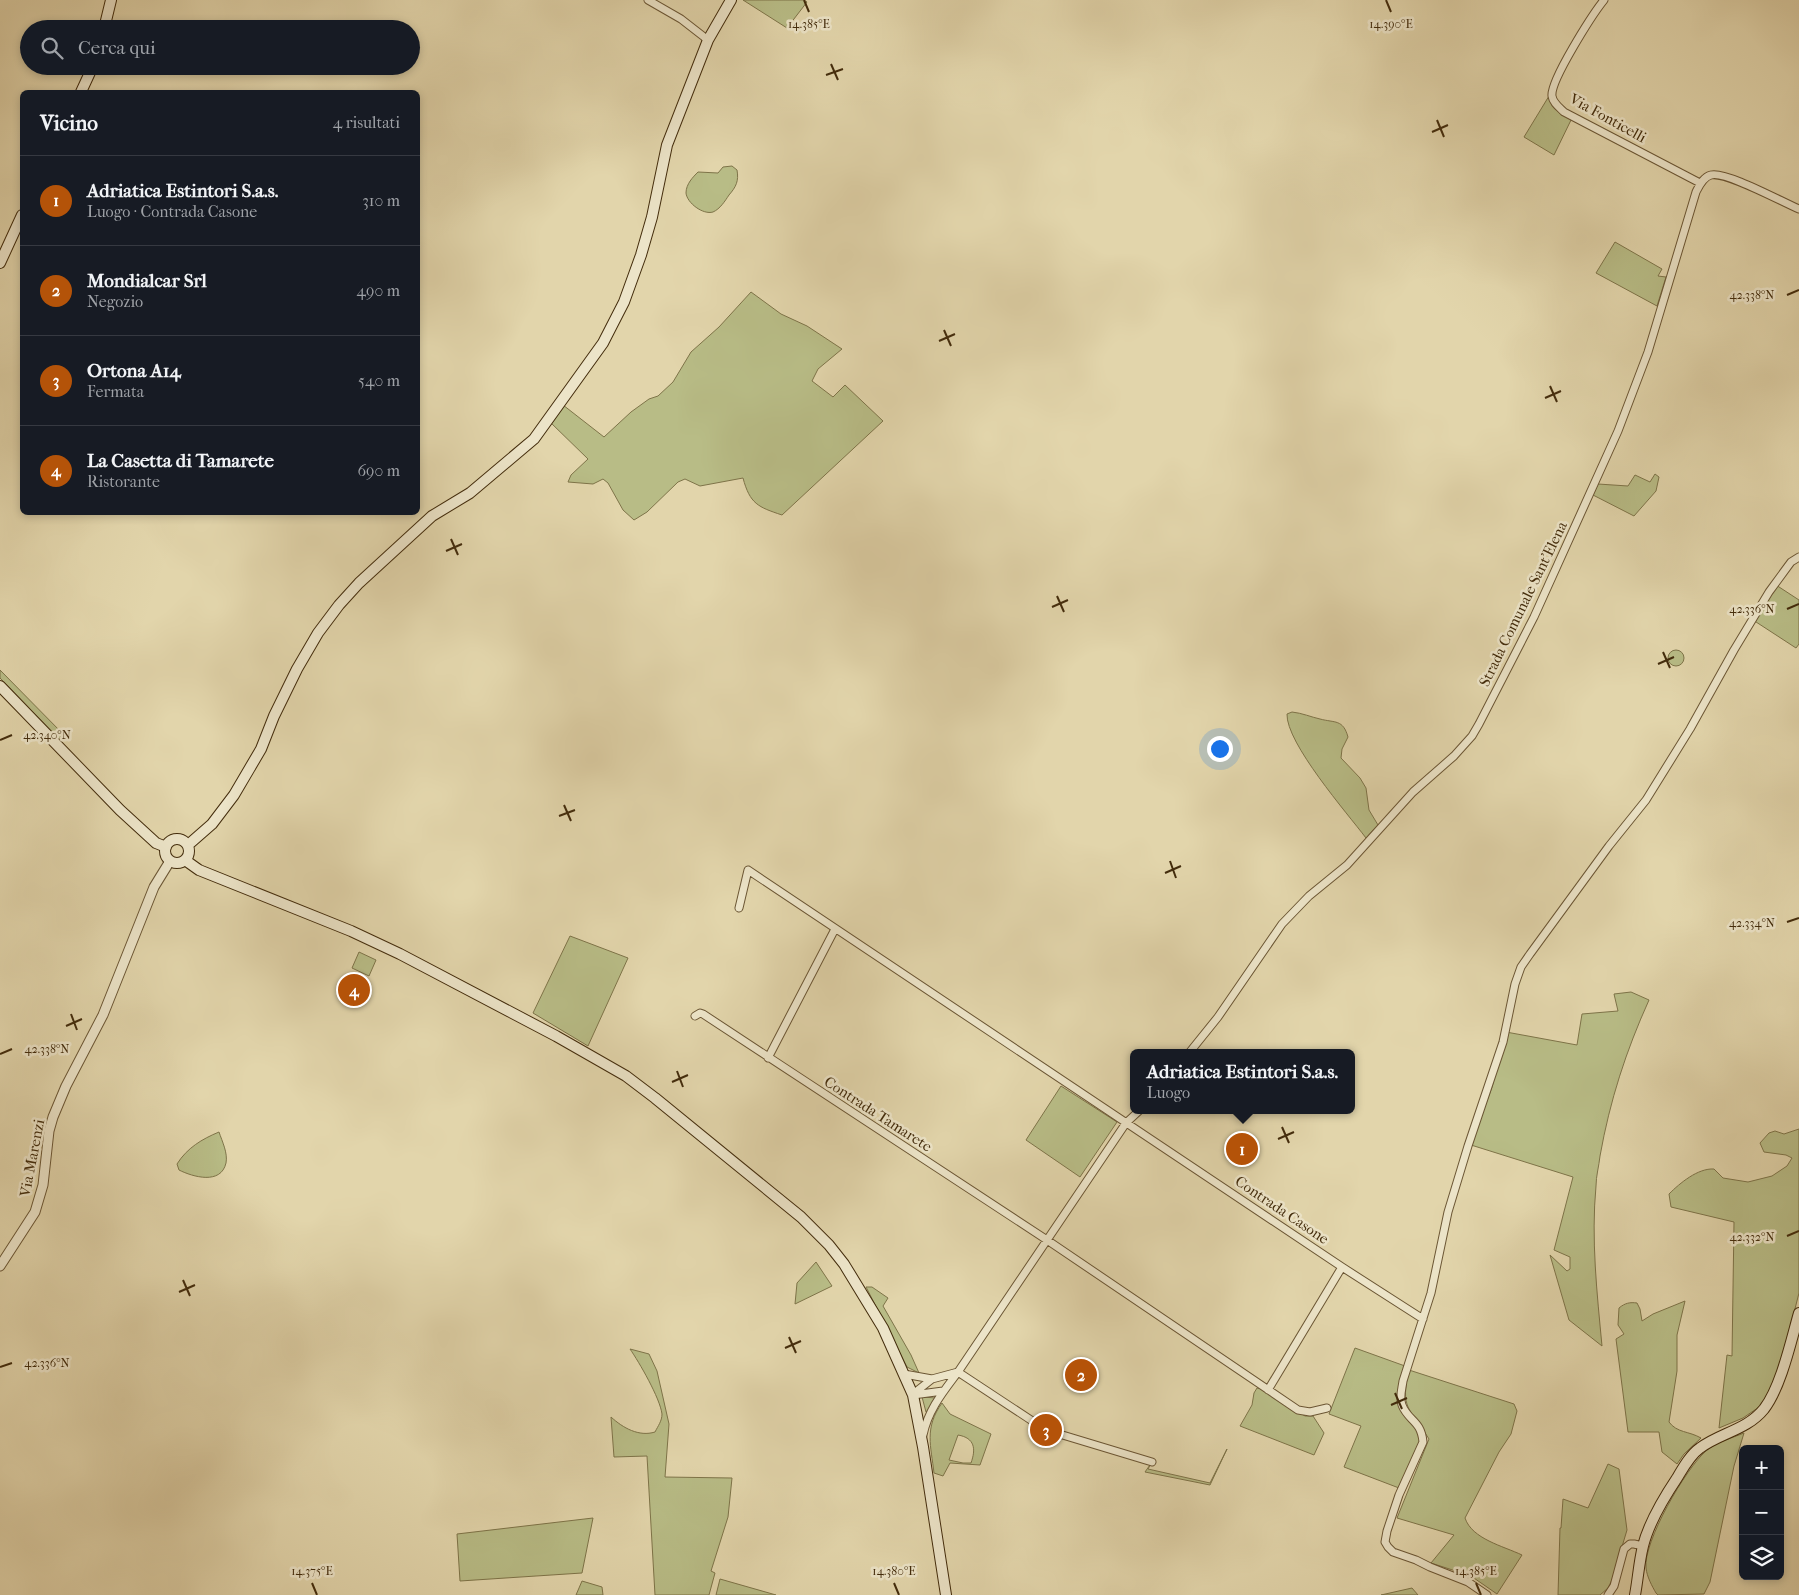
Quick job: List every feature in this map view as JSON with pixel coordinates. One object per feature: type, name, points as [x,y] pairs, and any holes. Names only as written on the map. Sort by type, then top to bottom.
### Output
[{"type":"main road","points":[[106,20],[111,0]]},
{"type":"main road","points":[[188,845],[212,824],[234,795],[261,748],[297,669],[318,633],[339,605],[359,583],[432,516],[470,493],[534,439],[603,343],[624,302],[633,278],[652,217],[667,145],[708,40],[731,0]]},
{"type":"main road","points":[[82,90],[89,75]]},
{"type":"main road","points":[[0,263],[20,219]]},
{"type":"main road","points":[[0,686],[120,810],[156,843],[166,846]]},
{"type":"main road","points":[[178,839],[188,845],[189,853],[186,860],[178,863],[170,861],[166,854],[166,846],[171,840],[178,839]]},
{"type":"main road","points":[[186,860],[199,870],[351,931],[400,954],[626,1076],[801,1217],[829,1245],[844,1264],[882,1328],[913,1394],[922,1438],[946,1595]]},
{"type":"main road","points":[[1635,1595],[1643,1546],[1651,1524],[1667,1493],[1698,1449],[1746,1425],[1759,1415],[1770,1399],[1779,1378],[1799,1313]]},
{"type":"street","points":[[648,0],[681,19],[708,40]]},
{"type":"street","name":"Via Fonticelli","points":[[1604,0],[1578,40],[1555,82],[1552,95],[1555,103],[1564,112],[1700,183]]},
{"type":"street","points":[[1700,183],[1710,175],[1724,175],[1799,209]]},
{"type":"street","name":"Strada Comunale Sant'Elena","points":[[1192,1049],[1218,1017],[1282,924],[1309,896],[1347,865],[1413,792],[1454,756],[1472,736],[1534,617],[1618,431],[1648,352],[1700,183]]},
{"type":"street","points":[[1487,1595],[1468,1582],[1393,1552],[1385,1542],[1399,1495],[1423,1442],[1419,1425],[1402,1405],[1400,1395],[1403,1381],[1438,1265],[1448,1212],[1468,1146],[1504,1042],[1515,984],[1521,968],[1608,846],[1646,800],[1690,730],[1734,650],[1769,592],[1791,562],[1799,557]]},
{"type":"street","name":"Via Marenzi","points":[[0,1266],[34,1212],[43,1185],[49,1131],[53,1117],[66,1086],[103,1015],[154,888],[170,861]]},
{"type":"street","name":"Contrada Casone","points":[[739,908],[748,870],[1342,1267],[1423,1319]]},
{"type":"street","points":[[768,1058],[835,929]]},
{"type":"street","name":"Contrada Tamarete","points":[[695,1016],[700,1013],[703,1014],[1046,1240],[1298,1410],[1310,1412],[1327,1408]]},
{"type":"street","points":[[922,1438],[926,1422],[944,1392],[1126,1123],[1136,1114]]},
{"type":"street","points":[[1268,1390],[1342,1267]]},
{"type":"street","points":[[913,1394],[932,1379],[958,1372],[1046,1430],[1152,1462]]},
{"type":"street","points":[[904,1374],[932,1379]]},
{"type":"street","points":[[913,1394],[944,1392]]},
{"type":"street","points":[[1608,1595],[1614,1586],[1624,1549],[1630,1544],[1643,1546]]},
{"type":"green space","points":[[743,0],[804,0],[807,2],[787,28]]},
{"type":"green space","points":[[1549,96],[1572,118],[1554,155],[1524,137]]},
{"type":"green space","points":[[732,166],[737,170],[736,184],[716,211],[705,212],[689,201],[686,190],[690,181],[698,172],[718,173],[723,167]]},
{"type":"green space","points":[[1615,242],[1662,269],[1658,276],[1666,277],[1657,306],[1596,273]]},
{"type":"green space","points":[[751,292],[781,314],[807,326],[842,349],[818,369],[812,381],[833,397],[845,385],[883,421],[782,515],[767,510],[756,503],[749,494],[743,478],[700,486],[685,479],[678,482],[647,512],[634,520],[623,510],[608,483],[603,479],[593,484],[568,482],[571,475],[588,459],[550,422],[563,405],[604,437],[631,412],[649,399],[658,396],[673,382],[691,352],[719,327]]},
{"type":"green space","points":[[1655,474],[1659,477],[1656,491],[1634,516],[1593,495],[1598,484],[1628,486],[1635,475],[1650,482]]},
{"type":"green space","points":[[1776,585],[1799,600],[1799,644],[1796,648],[1753,620]]},
{"type":"green space","points":[[1676,650],[1682,652],[1684,658],[1682,664],[1676,666],[1670,664],[1668,658],[1670,652]]},
{"type":"green space","points":[[0,670],[64,735],[59,739],[0,678]]},
{"type":"green space","points":[[1292,712],[1338,723],[1344,727],[1348,737],[1342,749],[1341,758],[1360,778],[1366,788],[1369,810],[1378,825],[1366,838],[1332,795],[1296,742],[1289,727],[1287,714]]},
{"type":"green space","points":[[570,936],[628,958],[588,1046],[533,1013]]},
{"type":"green space","points":[[359,952],[376,960],[369,976],[352,968]]},
{"type":"green space","points":[[1631,992],[1649,1000],[1626,1057],[1614,1095],[1604,1135],[1596,1182],[1594,1246],[1602,1346],[1569,1320],[1550,1255],[1567,1271],[1570,1269],[1570,1257],[1554,1250],[1573,1177],[1471,1145],[1492,1087],[1506,1032],[1577,1045],[1582,1014],[1618,1011],[1614,994]]},
{"type":"green space","points":[[1061,1086],[1117,1122],[1080,1177],[1026,1140]]},
{"type":"green space","points":[[1799,1129],[1799,1293],[1785,1348],[1776,1381],[1762,1405],[1743,1418],[1719,1428],[1727,1355],[1732,1356],[1734,1222],[1671,1207],[1669,1194],[1690,1177],[1708,1169],[1714,1169],[1723,1178],[1748,1182],[1772,1176],[1787,1166],[1792,1158],[1786,1155],[1764,1152],[1760,1143],[1769,1133],[1775,1131],[1784,1134]]},
{"type":"green space","points":[[219,1132],[226,1155],[226,1163],[219,1174],[213,1177],[199,1177],[179,1170],[177,1164],[185,1153],[201,1141]]},
{"type":"green space","points":[[816,1262],[832,1286],[795,1304],[797,1283]]},
{"type":"green space","points":[[866,1287],[872,1287],[888,1298],[883,1306],[919,1373],[907,1367]]},
{"type":"green space","points":[[1685,1301],[1677,1335],[1677,1371],[1669,1422],[1679,1430],[1701,1438],[1684,1454],[1677,1464],[1662,1452],[1659,1432],[1628,1432],[1616,1339],[1624,1334],[1618,1325],[1619,1308],[1623,1305],[1637,1303],[1642,1321],[1653,1314]]},
{"type":"green space","points":[[1355,1348],[1405,1366],[1399,1399],[1416,1425],[1421,1445],[1399,1488],[1344,1467],[1361,1426],[1329,1414]]},
{"type":"green space","points":[[630,1349],[649,1354],[657,1371],[669,1424],[665,1477],[732,1478],[728,1517],[711,1571],[715,1573],[709,1595],[655,1595],[647,1456],[614,1457],[611,1417],[626,1428],[637,1432],[649,1433],[655,1432],[662,1417],[653,1390]]},
{"type":"green space","points":[[1409,1370],[1514,1404],[1517,1411],[1511,1434],[1499,1452],[1465,1518],[1481,1537],[1522,1555],[1497,1594],[1471,1576],[1431,1563],[1454,1535],[1397,1518],[1429,1439],[1406,1401],[1406,1383]]},
{"type":"green space","points":[[1257,1388],[1262,1389],[1305,1416],[1313,1416],[1324,1433],[1314,1455],[1240,1426],[1252,1405]]},
{"type":"green space","points":[[922,1397],[936,1398],[928,1412],[926,1412]]},
{"type":"green space","points":[[942,1403],[950,1414],[991,1434],[980,1465],[950,1463],[943,1476],[934,1473],[930,1437],[936,1412]],"holes":[[[958,1435],[964,1436],[973,1445],[971,1463],[949,1460]]]},
{"type":"green space","points":[[1744,1433],[1734,1466],[1710,1582],[1704,1594],[1658,1595],[1647,1575],[1646,1568],[1651,1541],[1667,1506],[1688,1473],[1706,1451],[1719,1443]]},
{"type":"green space","points":[[1227,1449],[1210,1485],[1145,1472],[1152,1462],[1148,1469],[1210,1483]]},
{"type":"green space","points":[[1608,1464],[1619,1469],[1627,1530],[1612,1580],[1608,1588],[1600,1595],[1558,1595],[1563,1499],[1588,1508]]},
{"type":"green space","points":[[593,1518],[582,1573],[460,1581],[457,1534]]},
{"type":"green space","points":[[720,1579],[776,1595],[716,1595]]},
{"type":"green space","points":[[582,1581],[602,1587],[603,1595],[576,1595]]},
{"type":"green space","points":[[1412,1588],[1418,1595],[1381,1595]]},
{"type":"place","name":"La Casetta di Tamarete","points":[[354,990]]},
{"type":"place","name":"Adriatica Estintori S.a.s.","points":[[1242,1149]]},
{"type":"place","name":"Mondialcar Srl","points":[[1081,1375]]},
{"type":"place","name":"Ortona A14","points":[[1046,1430]]}]
